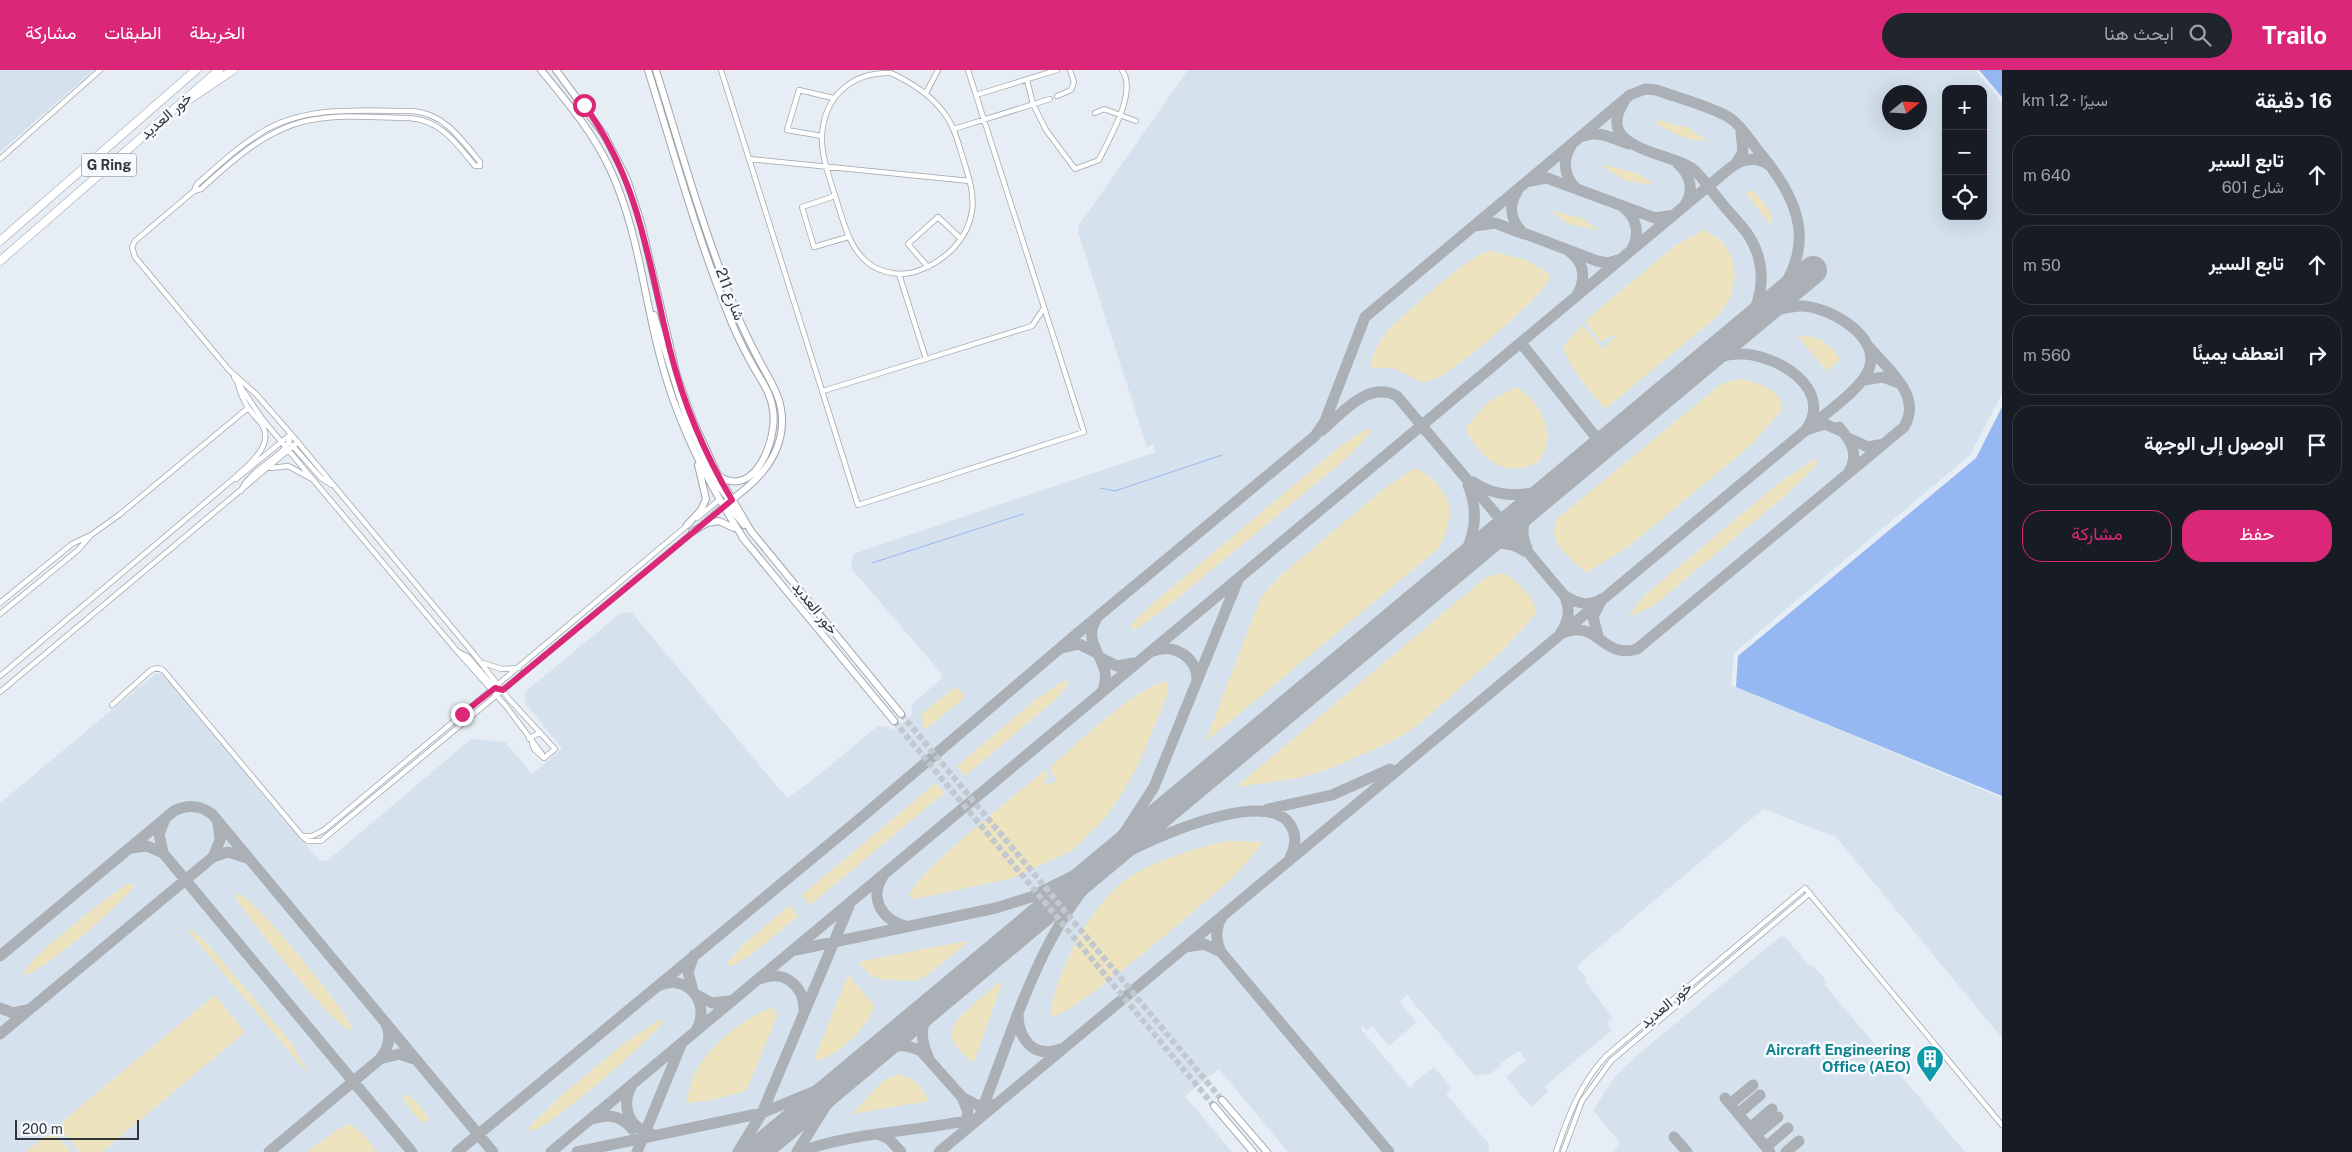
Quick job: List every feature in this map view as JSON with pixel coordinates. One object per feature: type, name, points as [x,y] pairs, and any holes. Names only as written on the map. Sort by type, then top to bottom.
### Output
[{"type":"highway","name":"خور العديد","points":[[0,241],[196,70]]},
{"type":"highway","name":"خور العديد","points":[[0,261],[219,70]]},
{"type":"highway","points":[[171,111],[233,70]]},
{"type":"main road","points":[[541,70],[587,128],[611,171],[628,220],[649,301],[676,392],[689,427],[718,487],[728,503]]},
{"type":"main road","name":"شارع 211","points":[[648,70],[721,296],[742,345],[768,391],[773,410],[774,423],[770,443],[757,468],[746,478],[738,481],[727,480],[718,475]]},
{"type":"main road","name":"شارع 211","points":[[656,70],[730,298],[750,342],[775,387],[782,411],[781,437],[772,461],[754,482],[728,503]]},
{"type":"main road","points":[[558,72],[600,128],[627,179],[640,223],[677,376],[694,423],[744,539]]},
{"type":"main road","points":[[649,301],[666,378],[696,456],[719,500],[728,503]]},
{"type":"main road","points":[[687,525],[701,510],[706,499],[696,456]]},
{"type":"main road","name":"خور العديد","points":[[728,503],[741,522],[751,530],[901,714]]},
{"type":"main road","points":[[692,532],[707,523],[719,520],[729,524],[744,539],[894,721]]},
{"type":"main road","points":[[1222,1100],[1267,1152]]},
{"type":"main road","points":[[1214,1106],[1253,1152]]},
{"type":"street","points":[[0,159],[100,70]]},
{"type":"street","points":[[721,70],[858,505],[1084,432],[968,70]]},
{"type":"street","points":[[926,93],[938,70]]},
{"type":"street","points":[[976,95],[1057,70]]},
{"type":"street","points":[[1057,96],[1071,90],[1074,82],[1070,70]]},
{"type":"street","points":[[1027,80],[1033,104],[1046,130],[1075,169],[1099,160],[1127,94],[1127,81],[1122,70]]},
{"type":"street","points":[[892,72],[926,93],[941,108],[954,129],[971,181],[972,210],[961,240],[947,255],[913,274],[899,274],[881,270],[867,263],[848,237],[827,167],[822,136],[834,98],[846,86],[858,78],[871,74],[892,72]]},
{"type":"street","points":[[822,136],[787,130],[799,90],[834,98]]},
{"type":"street","points":[[954,129],[1050,99]]},
{"type":"street","points":[[1095,113],[1104,109],[1136,121]]},
{"type":"street","points":[[194,191],[197,184],[259,134],[293,118],[321,112],[413,111],[428,114],[453,129],[481,163],[478,167],[475,166],[448,134],[423,120],[409,118],[319,118],[288,126],[265,138],[202,189],[194,191],[138,238],[132,251],[137,260],[229,370],[261,417],[282,442],[289,446],[321,478],[334,485]]},
{"type":"street","points":[[749,158],[971,181]]},
{"type":"street","points":[[835,196],[802,207],[814,247],[848,237]]},
{"type":"street","points":[[928,267],[908,244],[938,217],[961,240]]},
{"type":"street","points":[[899,274],[926,359]]},
{"type":"street","points":[[823,392],[1032,326],[1044,308]]},
{"type":"street","points":[[229,370],[256,394],[298,442],[481,662],[495,688],[496,696],[511,712],[544,758],[555,749],[517,709],[503,690],[495,688],[457,651],[314,479],[289,446]]},
{"type":"street","points":[[0,676],[232,480],[259,454],[265,442],[265,433],[262,424],[248,408],[238,383]]},
{"type":"street","points":[[0,614],[78,550],[91,536],[248,408]]},
{"type":"street","points":[[232,480],[244,474],[291,434]]},
{"type":"street","points":[[0,692],[267,470],[289,446],[291,434]]},
{"type":"street","points":[[241,492],[248,479],[289,446],[298,442]]},
{"type":"street","points":[[267,470],[279,466],[288,466],[314,479]]},
{"type":"street","points":[[303,837],[315,835],[324,830],[719,500]]},
{"type":"street","points":[[112,705],[151,670],[157,668],[163,670],[303,837],[314,842],[324,839],[728,503]]},
{"type":"street","points":[[0,604],[72,544],[91,536]]},
{"type":"street","points":[[481,662],[502,669],[521,667]]},
{"type":"street","points":[[530,741],[540,732]]},
{"type":"street","points":[[393,782],[398,774],[429,748],[430,741]]},
{"type":"street","name":"خور العديد","points":[[1556,1152],[1576,1097],[1592,1072],[1606,1056],[1806,888],[2002,1126]]},
{"type":"street","name":"خور العديد","points":[[1563,1152],[1582,1100],[1611,1061],[1810,893]]},
{"type":"shaded area","points":[[0,70],[94,70],[0,152]]},
{"type":"shaded area","points":[[1188,70],[1975,70],[2002,102],[2002,394],[1970,455],[1734,653],[1731,685],[2002,798],[2002,1038],[1836,837],[1763,809],[1578,965],[1578,968],[1586,978],[1586,982],[1613,1018],[1607,1024],[1612,1030],[1545,1086],[1549,1091],[1531,1107],[1506,1077],[1526,1060],[1519,1051],[1501,1063],[1492,1073],[1475,1076],[1407,995],[1400,1002],[1417,1022],[1389,1046],[1373,1026],[1367,1031],[1362,1025],[1361,1029],[1408,1086],[1412,1087],[1414,1083],[1434,1067],[1440,1073],[1452,1089],[1446,1094],[1489,1144],[1489,1149],[1486,1152],[1288,1152],[1219,1069],[1185,1096],[1232,1152],[0,1152],[0,803],[155,674],[165,674],[319,860],[327,861],[471,739],[505,742],[532,774],[550,759],[562,748],[525,703],[525,692],[622,612],[632,613],[787,798],[809,783],[878,726],[889,727],[893,730],[913,714],[911,705],[940,680],[942,674],[851,568],[853,554],[1156,452],[1153,444],[1147,447],[1078,232],[1079,225]]},
{"type":"shaded area","points":[[1781,936],[1785,937],[1811,967],[1814,966],[1827,982],[1824,984],[1965,1152],[1612,1152],[1619,1145],[1619,1142],[1593,1110],[1616,1075]]},
{"type":"sand","points":[[1657,120],[1689,128],[1707,141],[1693,140],[1680,136],[1656,123]]},
{"type":"sand","points":[[1605,165],[1639,174],[1654,185],[1626,181],[1602,166]]},
{"type":"sand","points":[[1753,190],[1770,211],[1772,228],[1746,193]]},
{"type":"sand","points":[[1548,210],[1581,218],[1600,230],[1571,225]]},
{"type":"sand","points":[[1703,230],[1716,237],[1731,256],[1734,280],[1732,293],[1726,305],[1718,316],[1605,409],[1568,360],[1564,345],[1582,325],[1604,350],[1606,345],[1615,337],[1613,334],[1600,341],[1586,323],[1587,319],[1676,245]]},
{"type":"sand","points":[[1491,251],[1526,260],[1548,273],[1550,279],[1529,304],[1492,338],[1437,378],[1422,382],[1395,369],[1372,368],[1374,353],[1389,329],[1454,272],[1481,254]]},
{"type":"sand","points":[[1798,337],[1819,339],[1832,349],[1840,359],[1827,371]]},
{"type":"sand","points":[[1737,379],[1759,384],[1772,391],[1778,396],[1782,410],[1751,445],[1628,547],[1586,573],[1561,549],[1557,542],[1554,528],[1557,519],[1721,384]]},
{"type":"sand","points":[[1516,387],[1533,401],[1539,410],[1547,431],[1547,442],[1538,462],[1515,469],[1495,464],[1487,458],[1479,450],[1466,430],[1467,426],[1488,402]]},
{"type":"sand","points":[[1368,428],[1371,432],[1350,455],[1162,611],[1136,629],[1131,629],[1133,622],[1152,604],[1343,444]]},
{"type":"sand","points":[[1815,459],[1818,460],[1815,467],[1786,495],[1653,606],[1628,617],[1644,596],[1779,483]]},
{"type":"sand","points":[[1414,469],[1419,469],[1439,486],[1448,504],[1448,525],[1438,549],[1206,740],[1261,597],[1281,575],[1386,487]]},
{"type":"sand","points":[[1503,573],[1508,575],[1530,597],[1536,610],[1535,615],[1504,649],[1418,725],[1393,741],[1327,770],[1297,778],[1236,787],[1486,577]]},
{"type":"sand","points":[[1063,681],[1067,681],[1068,685],[1056,699],[965,776],[957,766],[1038,698]]},
{"type":"sand","points":[[1165,681],[1168,682],[1168,693],[1139,763],[1107,816],[1073,850],[1013,878],[915,899],[909,897],[915,886],[929,870],[969,833],[1044,771],[1049,776],[1044,783],[1047,786],[1051,782],[1055,783],[1057,781],[1049,768],[1120,707],[1150,687]]},
{"type":"sand","points":[[956,687],[965,695],[964,698],[926,729],[921,723],[923,721],[921,714]]},
{"type":"sand","points":[[936,783],[944,793],[810,905],[802,895]]},
{"type":"sand","points":[[1228,841],[1262,842],[1230,880],[1169,933],[1086,998],[1051,1017],[1058,983],[1066,963],[1087,924],[1099,906],[1112,892],[1124,881],[1161,861]]},
{"type":"sand","points":[[129,883],[134,886],[128,894],[99,921],[46,964],[24,975],[28,967],[53,942]]},
{"type":"sand","points":[[237,893],[246,898],[260,912],[317,977],[346,1017],[352,1028],[350,1030],[341,1025],[327,1012],[292,971],[236,899]]},
{"type":"sand","points":[[790,905],[798,916],[752,954],[733,965],[727,966],[727,963],[744,944]]},
{"type":"sand","points":[[191,929],[213,950],[292,1044],[310,1076],[189,932]]},
{"type":"sand","points":[[966,941],[967,943],[925,977],[913,981],[881,979],[870,975],[858,962]]},
{"type":"sand","points":[[848,975],[874,1005],[874,1009],[864,1025],[850,1041],[826,1058],[817,1061],[815,1057]]},
{"type":"sand","points":[[1003,981],[974,1061],[971,1062],[956,1045],[952,1032],[954,1025],[966,1011]]},
{"type":"sand","points":[[215,995],[245,1032],[102,1152],[80,1152],[61,1129],[63,1121]]},
{"type":"sand","points":[[771,1008],[776,1010],[777,1016],[746,1091],[712,1100],[686,1103],[698,1067],[715,1046],[752,1017]]},
{"type":"sand","points":[[660,1019],[662,1024],[597,1084],[556,1117],[530,1131],[529,1127],[562,1095],[626,1042]]},
{"type":"sand","points":[[897,1075],[908,1077],[916,1083],[928,1101],[852,1114],[883,1081]]},
{"type":"sand","points":[[405,1093],[417,1102],[429,1119],[428,1122],[420,1120],[414,1114],[404,1099]]},
{"type":"sand","points":[[350,1124],[361,1132],[376,1150],[374,1152],[307,1152],[337,1130]]},
{"type":"sand","points":[[50,1133],[57,1136],[71,1152],[25,1152]]},
{"type":"water","points":[[1979,70],[2002,70],[2002,97]]},
{"type":"water","points":[[2002,407],[2002,796],[1736,687],[1738,656],[1976,458]]},
{"type":"waterway","points":[[1100,488],[1115,491],[1222,455]]},
{"type":"waterway","points":[[872,563],[1023,514]]},
{"type":"taxiway","points":[[457,1152],[856,822],[1079,632],[1315,436],[1325,421],[1365,317],[1630,95],[1645,89],[1656,90],[1723,114],[1738,125],[1775,172],[1794,209],[1799,228],[1799,246],[1794,265],[1785,285],[1770,305]]},
{"type":"taxiway","points":[[1624,102],[1617,118],[1619,130],[1626,140],[1653,153],[1682,163],[1697,172],[1755,246],[1761,269],[1760,291],[1753,313],[1747,323]]},
{"type":"taxiway","points":[[1735,165],[1743,152],[1741,132]]},
{"type":"taxiway","points":[[1583,136],[1589,134],[1601,135],[1629,144]]},
{"type":"taxiway","points":[[1571,146],[1565,163],[1569,179],[1576,188]]},
{"type":"taxiway","points":[[551,1152],[1730,168],[1739,162],[1749,160],[1759,160],[1769,165]]},
{"type":"taxiway","points":[[1678,164],[1686,173],[1690,183],[1690,194],[1685,205]]},
{"type":"taxiway","points":[[1530,181],[1547,178],[1655,218],[1674,215]]},
{"type":"taxiway","points":[[1517,192],[1512,203],[1512,213],[1516,224],[1523,233],[1597,261],[1607,263],[1618,260]]},
{"type":"taxiway","points":[[1624,208],[1632,217],[1636,227],[1636,238],[1632,249]]},
{"type":"taxiway","points":[[1475,226],[1495,223],[1524,234]]},
{"type":"taxiway","points":[[1570,252],[1579,261],[1583,278],[1577,295]]},
{"type":"taxiway","points":[[939,1152],[1841,402],[1865,377],[1869,369],[1871,357],[1867,345],[1860,334],[1837,317],[1824,311],[1799,306],[1783,308],[1756,319],[1743,328]]},
{"type":"taxiway","points":[[1521,343],[1603,446]]},
{"type":"taxiway","points":[[1598,636],[1593,617],[1602,599],[1588,604],[1574,601],[1564,595],[1568,606],[1568,615],[1560,634],[1572,630],[1583,630],[1615,649],[1625,651],[1637,649],[1904,427],[1909,416],[1907,394],[1894,375],[1870,348]]},
{"type":"taxiway","points":[[1695,368],[1716,358],[1733,354],[1753,355],[1769,360],[1797,376],[1807,387],[1813,400],[1813,415],[1806,430],[1825,424],[1843,432]]},
{"type":"taxiway","points":[[1864,380],[1883,377],[1898,383]]},
{"type":"taxiway","points":[[1321,431],[1347,408],[1366,396],[1376,392],[1386,392],[1397,396],[1568,600]]},
{"type":"taxiway","points":[[1839,427],[1850,443],[1854,454],[1852,466],[1848,473]]},
{"type":"taxiway","points":[[1848,438],[1868,447],[1884,444]]},
{"type":"taxiway","points":[[1473,482],[1501,494],[1530,493],[1550,489]]},
{"type":"taxiway","points":[[1460,565],[1469,545],[1474,526],[1474,506],[1468,485]]},
{"type":"taxiway","points":[[1527,548],[1523,535],[1524,523],[1529,511],[1537,500]]},
{"type":"taxiway","points":[[1475,552],[1493,544],[1512,545],[1524,551]]},
{"type":"taxiway","points":[[1083,879],[1125,832],[1154,787],[1238,580]]},
{"type":"taxiway","points":[[1097,618],[1092,628],[1092,637],[1105,671],[1102,692]]},
{"type":"taxiway","points":[[1062,648],[1079,644],[1097,653]]},
{"type":"taxiway","points":[[1153,651],[1169,649],[1184,654],[1194,665],[1197,681]]},
{"type":"taxiway","points":[[1101,658],[1117,666],[1134,663]]},
{"type":"taxiway","points":[[1268,809],[1332,795],[1390,769]]},
{"type":"taxiway","points":[[0,956],[174,811],[189,806],[203,809],[212,814],[493,1152]]},
{"type":"taxiway","points":[[1099,868],[1115,858],[1167,834],[1228,814],[1255,811],[1277,814],[1291,826],[1295,842],[1290,858]]},
{"type":"taxiway","points":[[163,853],[159,834],[165,819]]},
{"type":"taxiway","points":[[213,857],[220,840],[218,823]]},
{"type":"taxiway","points":[[131,848],[147,846],[163,853],[412,1152]]},
{"type":"taxiway","points":[[0,1034],[213,857],[228,852],[247,858]]},
{"type":"taxiway","points":[[796,950],[996,908],[1031,897],[1087,869]]},
{"type":"taxiway","points":[[883,876],[877,892],[877,900],[880,907],[889,918],[905,926]]},
{"type":"taxiway","points":[[1018,1013],[1050,941],[1070,908],[1094,876]]},
{"type":"taxiway","points":[[738,1152],[762,1113],[849,906]]},
{"type":"taxiway","points":[[1222,917],[1217,935],[1221,952],[1389,1152]]},
{"type":"taxiway","points":[[1186,947],[1204,944],[1221,952]]},
{"type":"taxiway","points":[[693,991],[688,972],[694,955]]},
{"type":"taxiway","points":[[760,979],[768,976],[777,976],[791,981],[800,993],[804,1010]]},
{"type":"taxiway","points":[[658,986],[678,983],[686,986],[693,992],[701,1009],[697,1029]]},
{"type":"taxiway","points":[[697,995],[712,1003],[730,1001]]},
{"type":"taxiway","points":[[928,1056],[922,1035],[924,1022],[935,1002]]},
{"type":"taxiway","points":[[0,1008],[13,1013],[27,1010]]},
{"type":"taxiway","points":[[799,1152],[843,1140],[979,1118],[1018,1013],[1021,1031],[1029,1044],[1035,1049],[1042,1051],[1061,1049]]},
{"type":"taxiway","points":[[380,1059],[388,1043],[389,1034],[386,1024]]},
{"type":"taxiway","points":[[637,1152],[681,1045]]},
{"type":"taxiway","points":[[877,1051],[899,1046],[921,1051],[962,1097]]},
{"type":"taxiway","points":[[269,1152],[380,1059],[399,1054],[414,1059]]},
{"type":"taxiway","points":[[577,1152],[762,1113],[815,1091],[869,1057]]},
{"type":"taxiway","points":[[797,1152],[825,1107],[858,1069]]},
{"type":"taxiway","points":[[1730,1104],[1753,1085]]},
{"type":"taxiway","points":[[631,1087],[627,1102],[629,1116],[638,1127],[652,1134]]},
{"type":"taxiway","points":[[1738,1114],[1760,1095]]},
{"type":"taxiway","points":[[965,1126],[968,1112],[962,1097],[977,1105],[991,1104]]},
{"type":"taxiway","points":[[1725,1098],[1770,1152]]},
{"type":"taxiway","points":[[1750,1128],[1772,1109]]},
{"type":"taxiway","points":[[593,1119],[604,1116],[614,1117],[624,1121],[632,1129]]},
{"type":"taxiway","points":[[1756,1135],[1778,1117]]},
{"type":"taxiway","points":[[1766,1147],[1788,1128]]},
{"type":"taxiway","points":[[878,1134],[889,1139],[901,1152]]},
{"type":"taxiway","points":[[1674,1137],[1687,1152]]},
{"type":"taxiway","points":[[1786,1152],[1799,1141]]},
{"type":"runway","points":[[756,1152],[1813,270]]},
{"type":"tunnel","points":[[901,714],[1222,1100]]},
{"type":"tunnel","points":[[894,721],[1214,1106]]},
{"type":"place","name":"Aircraft Engineering Office (AEO)","points":[[1930,1083]]},
{"type":"route","points":[[462,714],[495,688],[503,690],[732,500],[710,460],[681,388],[631,191],[613,150],[584,105]]}]
